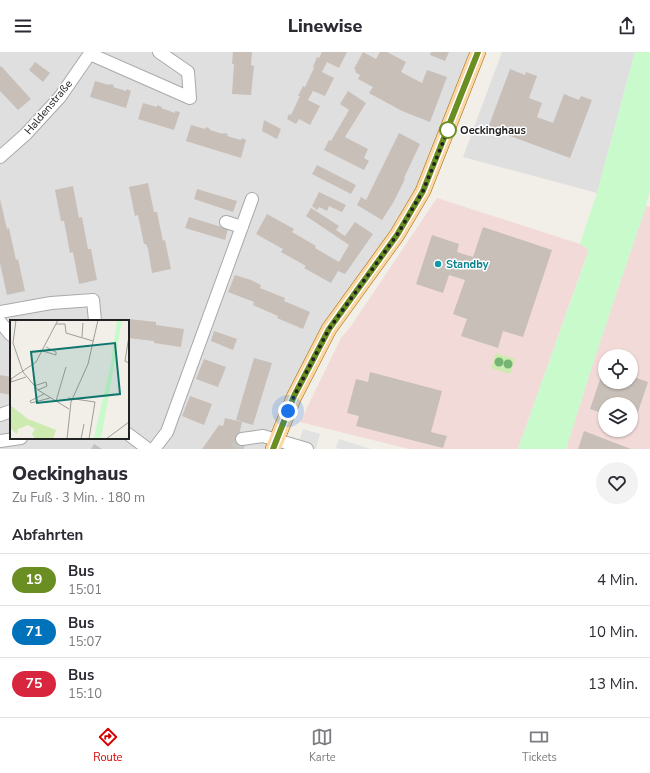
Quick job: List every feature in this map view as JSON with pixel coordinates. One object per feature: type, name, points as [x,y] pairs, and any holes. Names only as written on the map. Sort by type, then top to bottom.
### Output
[{"type":"main road","points":[[275,445],[294,396],[329,329],[397,235],[423,191],[478,52]]},
{"type":"street","points":[[90,53],[190,98],[188,72],[159,52]]},
{"type":"street","name":"Haldenstraße","points":[[0,157],[26,134],[60,97],[90,53]]},
{"type":"street","points":[[154,449],[167,432],[252,199]]},
{"type":"street","points":[[226,222],[242,227]]},
{"type":"street","points":[[0,312],[52,303],[93,300],[95,320]]},
{"type":"street","points":[[0,322],[10,334]]},
{"type":"street","points":[[0,415],[10,411]]},
{"type":"street","points":[[129,435],[148,449]]},
{"type":"street","points":[[242,439],[263,436],[275,445],[307,449]]},
{"type":"street","points":[[0,441],[15,439]]},
{"type":"shaded area","points":[[0,52],[470,52],[424,174],[273,431],[265,449],[0,449]]},
{"type":"shaded area","points":[[502,52],[635,52],[597,193],[463,157]]},
{"type":"shaded area","points":[[437,198],[580,244],[589,249],[518,449],[409,449],[300,422],[341,338],[351,326]]},
{"type":"shaded area","points":[[646,206],[650,207],[650,449],[566,449],[595,357]]},
{"type":"shaded area","points":[[303,429],[320,434],[316,449],[297,449]]},
{"type":"shaded area","points":[[339,439],[371,449],[336,448]]},
{"type":"green space","points":[[635,52],[650,52],[650,190],[646,206],[595,357],[566,449],[518,449],[589,250],[580,244],[597,193]]},
{"type":"green space","points":[[496,353],[515,359],[510,374],[491,368]]},
{"type":"building","points":[[233,52],[252,52],[251,65],[254,66],[251,95],[232,94],[234,64],[232,64]]},
{"type":"building","points":[[322,52],[347,52],[339,68],[327,62],[322,72],[334,78],[325,96],[313,91],[308,100],[320,106],[310,125],[299,119],[296,124],[287,119],[289,114],[291,115],[303,86],[305,87],[314,68],[313,67],[317,57],[319,58]]},
{"type":"building","points":[[363,52],[376,59],[380,52],[387,52],[406,62],[401,72],[422,83],[427,70],[447,77],[430,122],[402,111],[369,93],[373,87],[358,79],[360,75],[355,72],[356,70],[354,69]]},
{"type":"building","points":[[431,52],[449,52],[445,61],[430,55]]},
{"type":"building","points":[[35,62],[50,73],[43,82],[29,70]]},
{"type":"building","points":[[1,66],[31,99],[18,110],[0,91]]},
{"type":"building","points":[[510,69],[525,75],[526,72],[537,76],[529,98],[542,103],[537,117],[553,123],[564,94],[579,100],[581,96],[592,100],[570,158],[488,128]]},
{"type":"building","points":[[95,81],[114,85],[113,87],[126,91],[127,89],[131,91],[126,108],[90,97]]},
{"type":"building","points":[[348,91],[366,103],[345,137],[368,149],[364,158],[369,161],[364,170],[324,150],[349,110],[340,104]]},
{"type":"building","points":[[143,103],[157,107],[157,105],[175,113],[175,111],[180,112],[174,130],[138,119]]},
{"type":"building","points":[[264,120],[281,129],[277,139],[262,131]]},
{"type":"building","points":[[191,125],[205,129],[206,127],[210,130],[228,134],[227,136],[246,140],[241,158],[186,141]]},
{"type":"building","points":[[399,133],[420,144],[393,203],[382,220],[357,205],[361,197],[366,200]]},
{"type":"building","points":[[317,165],[356,185],[351,194],[312,174]]},
{"type":"building","points":[[148,183],[154,212],[157,212],[163,241],[165,240],[171,269],[152,273],[148,249],[146,244],[144,244],[138,215],[135,216],[129,187]]},
{"type":"building","points":[[73,186],[79,218],[82,217],[88,249],[91,249],[97,280],[79,284],[73,252],[70,253],[64,221],[61,221],[55,190]]},
{"type":"building","points":[[197,189],[237,201],[233,212],[194,199]]},
{"type":"building","points":[[319,192],[346,205],[342,212],[329,206],[327,211],[319,207],[317,210],[312,206]]},
{"type":"building","points":[[0,199],[7,229],[9,228],[16,260],[18,259],[25,291],[7,295],[0,263]]},
{"type":"building","points":[[311,208],[339,226],[336,230],[345,236],[355,222],[373,234],[345,274],[338,271],[331,283],[304,268],[306,266],[281,252],[283,249],[256,234],[267,214],[294,229],[292,232],[339,262],[349,245],[306,216]]},
{"type":"building","points":[[189,217],[228,229],[225,240],[185,228]]},
{"type":"building","points":[[483,227],[552,250],[523,337],[503,331],[498,348],[461,336],[467,319],[453,314],[465,280],[449,275],[443,293],[416,284],[432,235],[459,244],[457,252],[473,257]]},
{"type":"building","points":[[235,275],[251,280],[261,285],[260,288],[285,298],[284,301],[310,312],[303,329],[277,318],[278,316],[253,305],[254,302],[228,292]]},
{"type":"building","points":[[129,320],[156,322],[156,325],[184,329],[181,347],[154,343],[154,341],[129,338]]},
{"type":"building","points":[[214,331],[237,339],[233,350],[211,341]]},
{"type":"building","points":[[254,358],[272,363],[253,425],[236,420]]},
{"type":"building","points":[[204,359],[226,367],[218,387],[196,379]]},
{"type":"building","points":[[370,372],[442,391],[431,432],[447,436],[443,448],[356,426],[359,416],[347,413],[356,379],[368,382]]},
{"type":"building","points":[[0,375],[10,377],[10,395],[0,393]]},
{"type":"building","points":[[638,378],[648,382],[638,412],[638,397],[598,397],[598,412],[590,409],[598,386],[598,389],[638,389]]},
{"type":"building","points":[[190,396],[212,404],[204,425],[182,416]]},
{"type":"building","points":[[225,418],[242,422],[240,431],[244,449],[202,449],[219,425],[223,426]]},
{"type":"building","points":[[584,431],[631,449],[578,449]]},
{"type":"building","points":[[94,444],[102,449],[91,449]]},
{"type":"tunnel","points":[[236,449],[242,439]]},
{"type":"bus line","name":"19","points":[[273,449],[294,396],[329,329],[397,235],[423,191],[478,52]]},
{"type":"place","name":"Oeckinghaus","points":[[448,130]]},
{"type":"place","name":"Standby","points":[[438,264]]},
{"type":"route","points":[[288,411],[294,396],[329,329],[397,235],[423,191],[448,130]]}]
